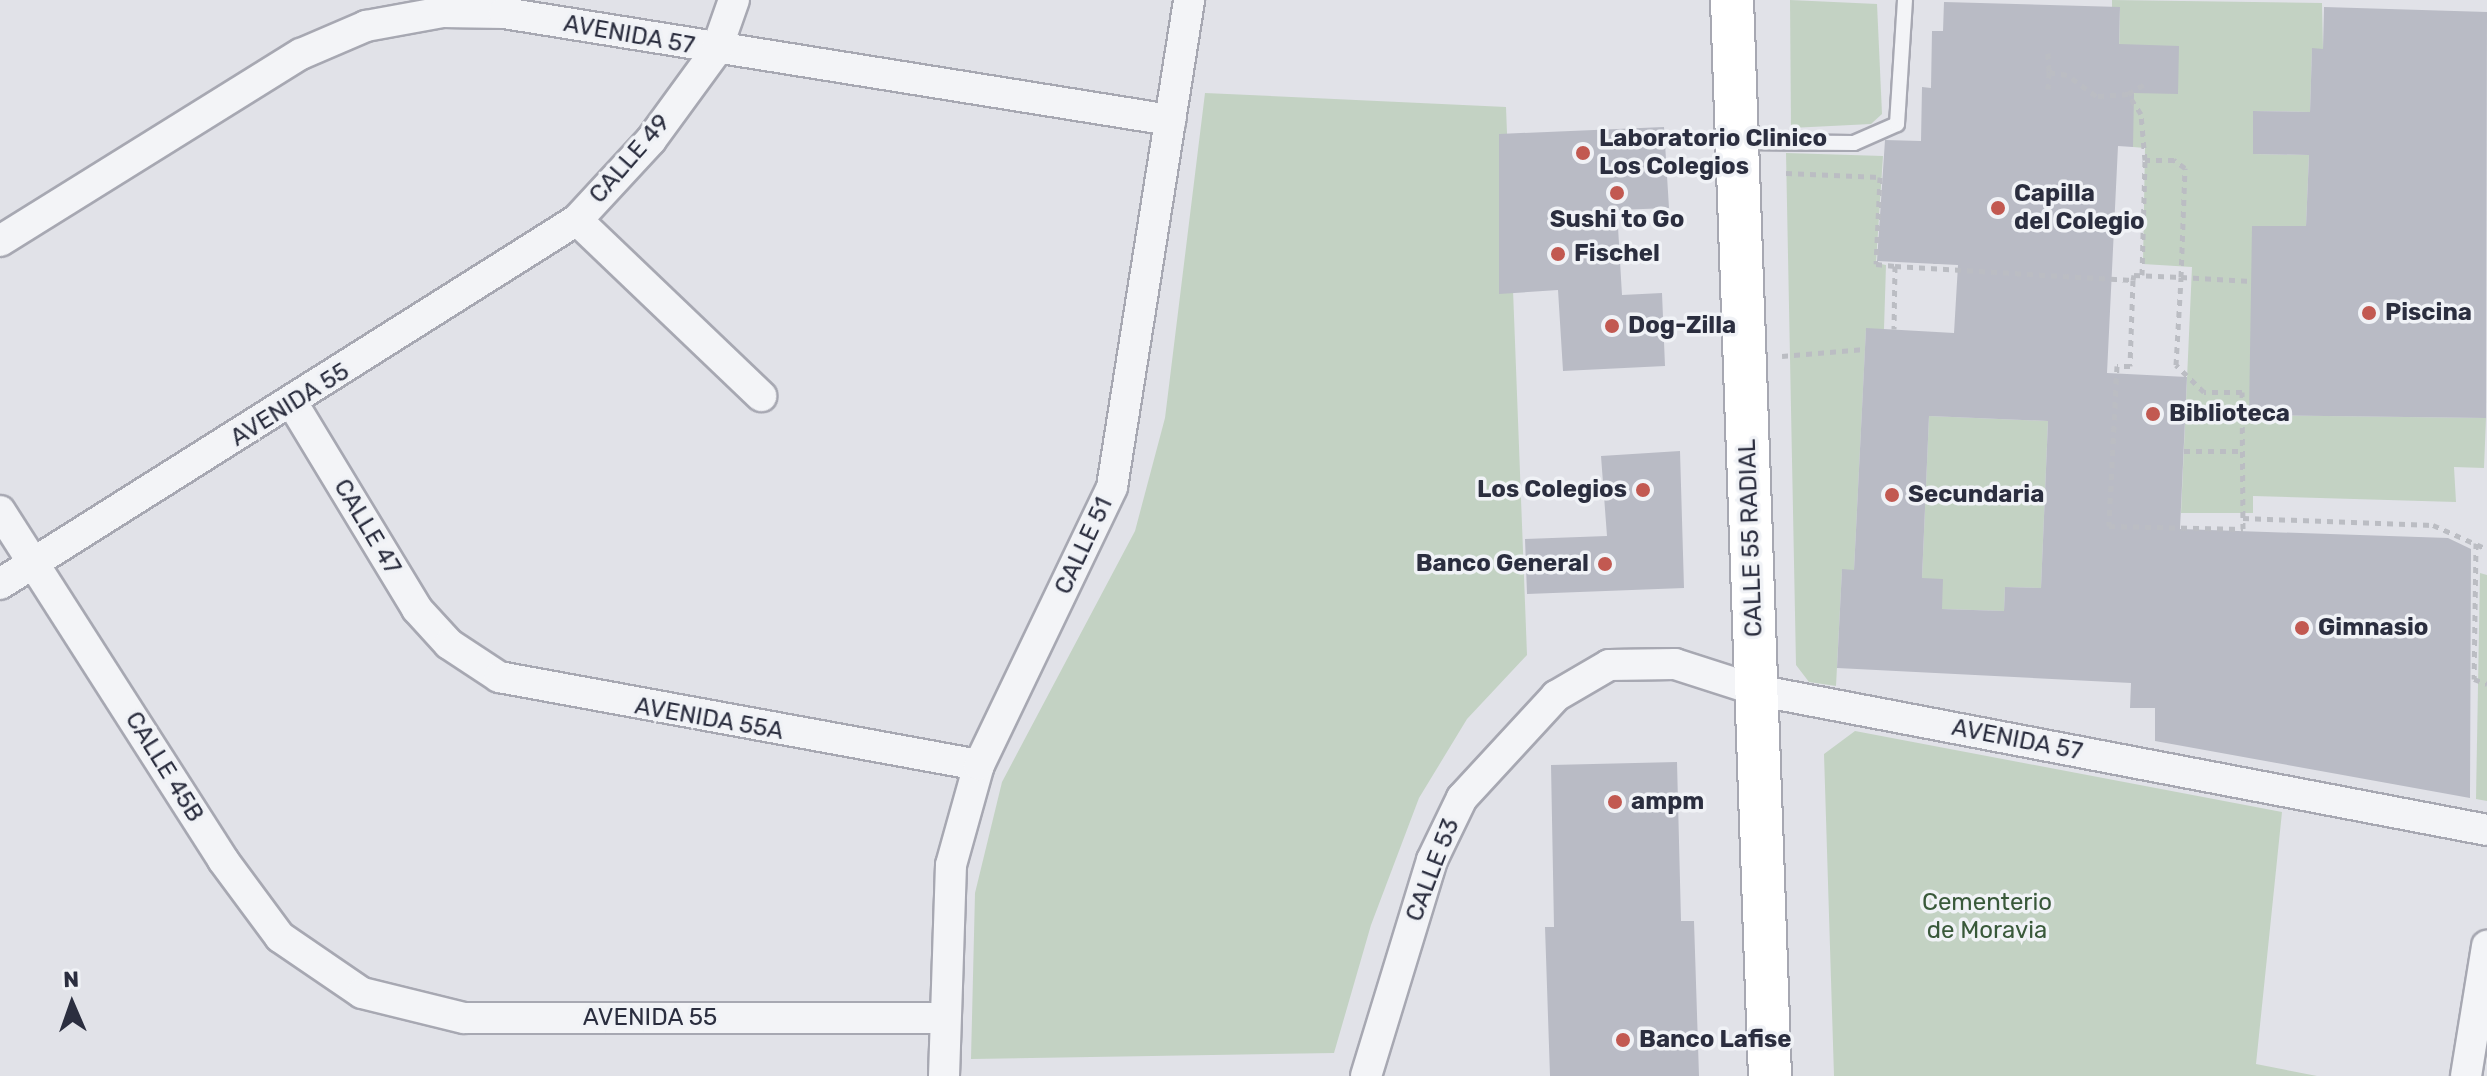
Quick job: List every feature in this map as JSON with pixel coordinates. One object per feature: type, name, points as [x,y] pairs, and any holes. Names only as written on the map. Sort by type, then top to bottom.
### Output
[{"type":"main road","name":"CALLE 55 RADIAL","points":[[1732,0],[1770,1076]]},
{"type":"street","name":"CALLE 49","points":[[734,0],[716,51],[651,140],[577,220],[761,396]]},
{"type":"street","name":"CALLE 51","points":[[944,1076],[941,1018],[951,865],[979,765],[1112,487],[1189,0]]},
{"type":"street","name":"AVENIDA 57","points":[[0,241],[301,54],[366,26],[443,12],[504,13],[716,51],[1170,120]]},
{"type":"street","name":"AVENIDA 55","points":[[0,584],[293,404],[577,220]]},
{"type":"street","name":"CALLE 47","points":[[293,404],[417,609],[449,644]]},
{"type":"street","name":"CALLE 45B","points":[[0,511],[223,860],[280,937],[362,993]]},
{"type":"street","name":"AVENIDA 55A","points":[[449,644],[499,677],[559,693],[979,765]]},
{"type":"street","name":"AVENIDA 57","points":[[1556,696],[1609,665],[1675,664],[1756,690],[2487,830]]},
{"type":"street","name":"CALLE 53","points":[[1366,1076],[1432,860],[1462,798],[1556,696]]},
{"type":"street","points":[[2466,1076],[2487,946]]},
{"type":"street","name":"AVENIDA 55","points":[[362,993],[464,1018],[941,1018]]},
{"type":"lane","points":[[1737,142],[1854,143],[1897,124],[1905,0]]},
{"type":"path","points":[[2048,53],[2048,89]]},
{"type":"path","points":[[2049,72],[2067,75],[2096,96],[2128,94],[2148,82]]},
{"type":"path","points":[[2128,94],[2141,114],[2145,160],[2142,275]]},
{"type":"path","points":[[2133,280],[2130,366],[2117,366],[2109,526],[2243,529],[2242,392],[2204,392],[2176,365],[2185,168],[2174,160],[2145,160]]},
{"type":"path","points":[[1786,173],[1880,177],[1876,264],[2133,280],[2142,275],[2251,281]]},
{"type":"path","points":[[1894,329],[1895,266]]},
{"type":"path","points":[[1745,360],[1865,349]]},
{"type":"path","points":[[2184,451],[2243,451]]},
{"type":"path","points":[[2243,518],[2433,525],[2487,549]]},
{"type":"path","points":[[2476,543],[2474,679],[2487,684]]},
{"type":"green space","points":[[1790,0],[1877,4],[1882,114],[1871,124],[1791,128]]},
{"type":"green space","points":[[2112,0],[2322,3],[2323,49],[2312,49],[2310,112],[2253,111],[2253,154],[2309,155],[2306,226],[2250,415],[2486,418],[2484,468],[2454,467],[2456,502],[2253,496],[2253,513],[2181,513],[2192,267],[2143,264],[2145,148],[2133,147],[2118,91],[2120,7],[2112,7]]},
{"type":"green space","points":[[1205,93],[1506,107],[1527,655],[1467,719],[1419,798],[1371,925],[1334,1053],[971,1059],[975,893],[1002,782],[1135,531],[1165,418]]},
{"type":"green space","points":[[1786,153],[1883,156],[1876,263],[1886,265],[1884,329],[1866,329],[1854,570],[1842,570],[1836,686],[1809,682],[1796,665]]},
{"type":"green space","points":[[1929,416],[2048,421],[2041,588],[2005,587],[2004,611],[1942,609],[1922,578]]},
{"type":"green space","points":[[2480,573],[2487,575],[2487,801],[2476,799]]},
{"type":"green space","name":"Cementerio de Moravia","points":[[1855,731],[2282,812],[2256,1064],[2317,1076],[1834,1076],[1824,754]]},
{"type":"building","points":[[1944,2],[2120,7],[2119,44],[2179,46],[2178,94],[2134,93],[2133,147],[2118,146],[2107,373],[2187,377],[2180,529],[2448,538],[2471,549],[2470,798],[2155,741],[2155,708],[2130,708],[2131,683],[1837,668],[1842,569],[1854,570],[1866,328],[1954,333],[1958,265],[1877,261],[1885,140],[1921,141],[1922,87],[1931,88],[1932,31],[1943,31]],"holes":[[[1929,416],[2048,421],[2041,588],[2005,587],[2004,611],[1942,609],[1943,579],[1922,578]]]},
{"type":"building","points":[[2324,7],[2487,12],[2486,418],[2249,415],[2252,226],[2306,226],[2309,155],[2253,154],[2253,111],[2310,112],[2312,48],[2323,49]]},
{"type":"building","points":[[1664,127],[1669,208],[1617,210],[1622,295],[1662,293],[1665,366],[1563,371],[1558,290],[1499,294],[1499,134]]},
{"type":"building","points":[[1680,451],[1684,588],[1527,594],[1525,539],[1607,536],[1601,456]]},
{"type":"building","points":[[1677,762],[1681,921],[1694,921],[1699,1076],[1550,1076],[1545,927],[1554,927],[1551,765]]},
{"type":"place","name":"Laboratorio Clinico Los Colegios","points":[[1583,153]]},
{"type":"place","name":"Sushi to Go","points":[[1617,193]]},
{"type":"place","name":"Capilla del Colegio","points":[[1998,208]]},
{"type":"place","name":"Fischel","points":[[1558,254]]},
{"type":"place","name":"Piscina","points":[[2369,313]]},
{"type":"place","name":"Dog-Zilla","points":[[1612,326]]},
{"type":"place","name":"Biblioteca","points":[[2153,414]]},
{"type":"place","name":"Los Colegios","points":[[1643,490]]},
{"type":"place","name":"Secundaria","points":[[1892,495]]},
{"type":"place","name":"Banco General","points":[[1605,564]]},
{"type":"place","name":"Gimnasio","points":[[2302,628]]},
{"type":"place","name":"ampm","points":[[1615,802]]},
{"type":"place","name":"Banco Lafise","points":[[1623,1040]]}]
